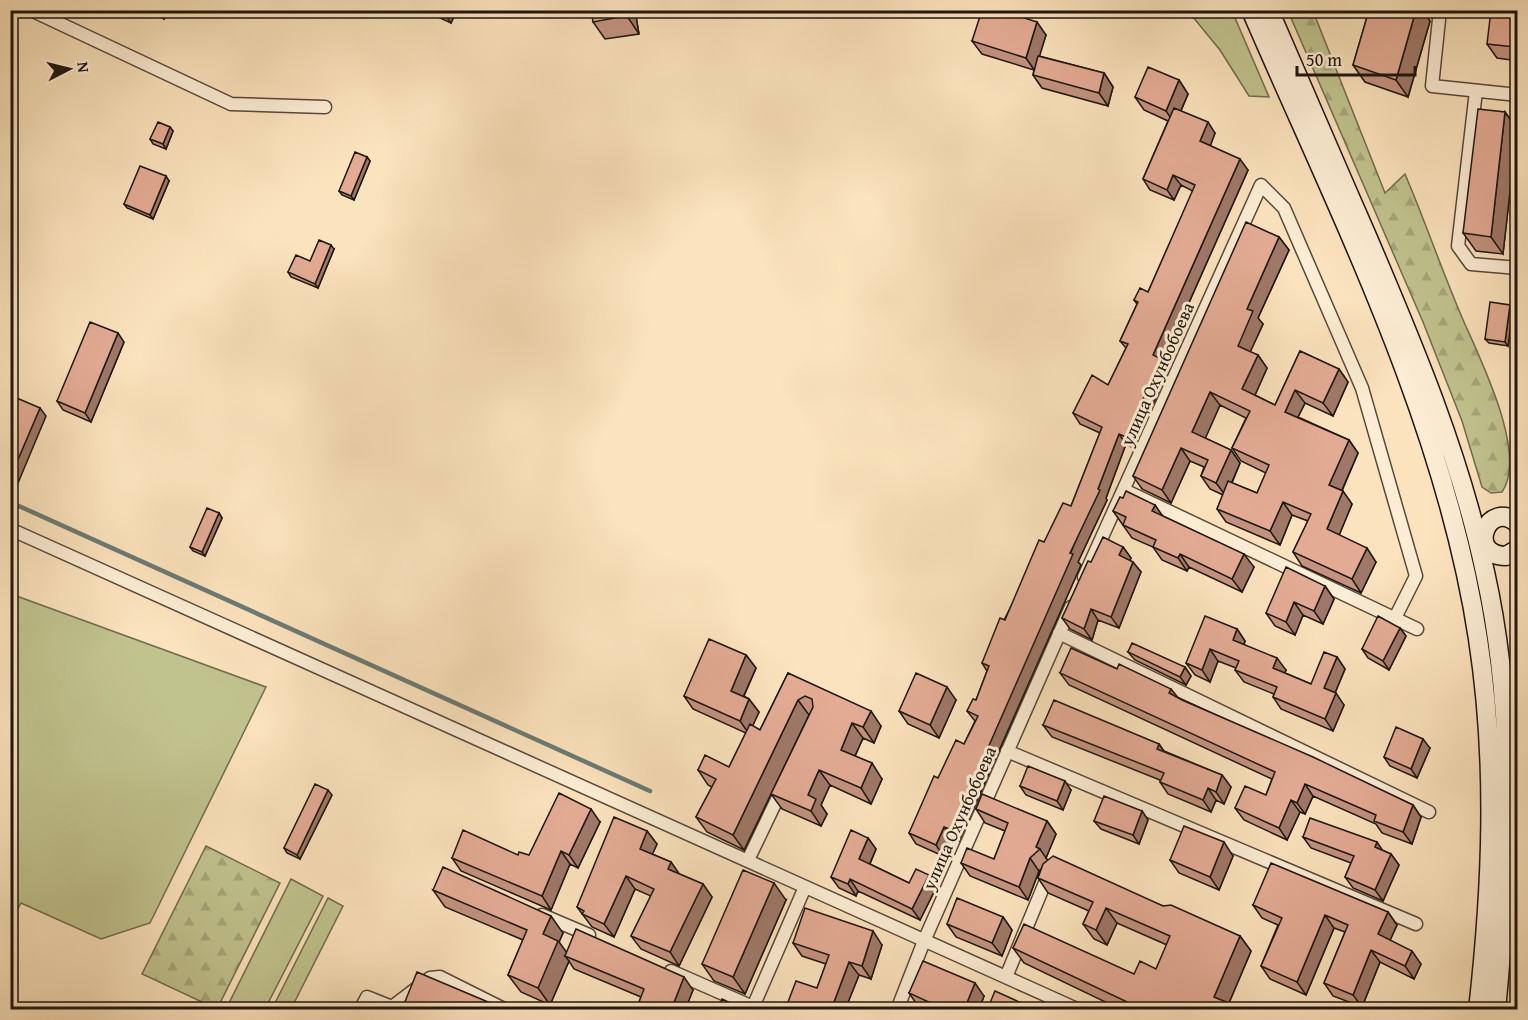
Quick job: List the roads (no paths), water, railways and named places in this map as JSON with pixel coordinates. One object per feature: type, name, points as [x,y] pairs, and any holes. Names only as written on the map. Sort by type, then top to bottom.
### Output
[{"type":"main road","points":[[1251,10],[1389,331],[1426,427],[1452,516],[1466,575],[1483,671],[1490,780],[1489,889],[1478,1010]]},
{"type":"main road","points":[[1269,10],[1421,364],[1444,424],[1469,507],[1483,540],[1493,554],[1514,556]]},
{"type":"main road","points":[[1466,575],[1483,540],[1487,524],[1518,505]]},
{"type":"main road","points":[[1469,507],[1478,515],[1510,518],[1518,524]]},
{"type":"main road","points":[[1452,516],[1483,540],[1503,695],[1509,798],[1507,875],[1496,1010]]},
{"type":"main road","points":[[1486,574],[1494,562],[1514,556]]},
{"type":"street","points":[[31,10],[231,104],[325,107]]},
{"type":"street","points":[[1440,10],[1432,86],[1518,95]]},
{"type":"street","points":[[1476,91],[1458,246],[1471,264],[1518,268]]},
{"type":"street","name":"улица Охунбобоева","points":[[897,1010],[924,941],[1059,633],[1261,185],[1284,208],[1362,388],[1416,576],[1395,618]]},
{"type":"street","points":[[1124,490],[1418,629]]},
{"type":"street","points":[[10,528],[1079,1010]]},
{"type":"street","points":[[1059,633],[1429,812]]},
{"type":"street","points":[[1008,751],[1416,924]]},
{"type":"street","points":[[748,861],[787,780]]},
{"type":"street","points":[[1006,977],[1047,874],[1062,862]]},
{"type":"street","points":[[656,964],[753,1007],[805,887]]},
{"type":"street","points":[[526,908],[602,941]]},
{"type":"street","points":[[360,1010],[367,997],[392,1007],[430,978],[440,977],[506,1010]]},
{"type":"waterway","points":[[10,502],[650,791]]}]
